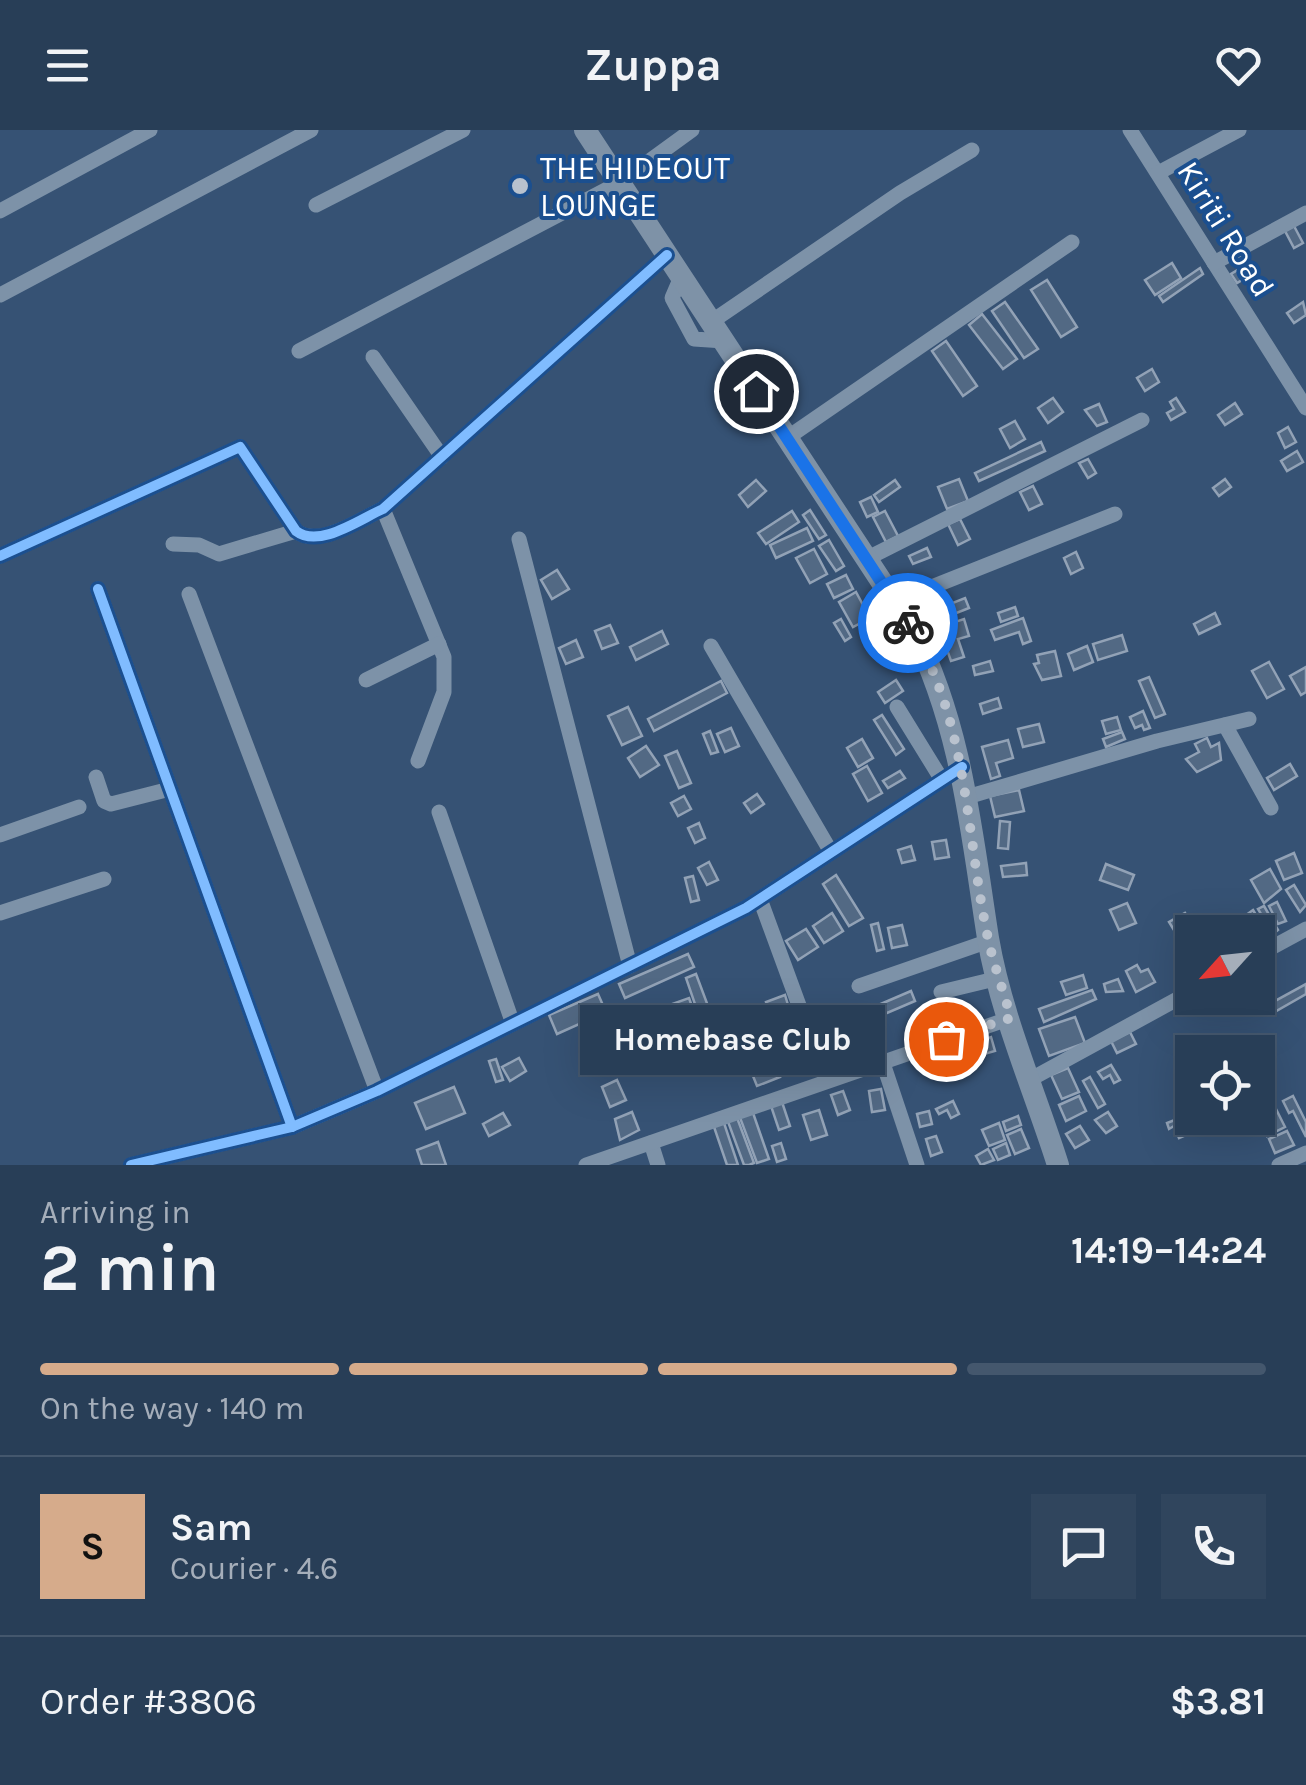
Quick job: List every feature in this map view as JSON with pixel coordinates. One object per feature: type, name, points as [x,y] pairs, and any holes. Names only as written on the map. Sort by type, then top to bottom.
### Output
[{"type":"highway","points":[[585,130],[894,602],[941,689],[962,766],[989,942],[1058,1165]]},
{"type":"street","points":[[0,211],[150,130]]},
{"type":"street","points":[[0,295],[311,130]]},
{"type":"street","points":[[316,205],[464,130]]},
{"type":"street","points":[[300,351],[620,183],[692,130]]},
{"type":"street","name":"Kiriti Road","points":[[1130,130],[1306,408]]},
{"type":"street","points":[[1158,173],[1238,130]]},
{"type":"street","points":[[718,332],[900,193],[972,150]]},
{"type":"street","points":[[1214,263],[1306,213]]},
{"type":"street","points":[[787,438],[1072,242]]},
{"type":"street","points":[[173,544],[200,545],[220,554],[296,531],[319,536],[382,509],[667,255]]},
{"type":"street","points":[[374,356],[442,457]]},
{"type":"street","points":[[864,560],[1142,420]]},
{"type":"street","points":[[0,556],[240,446],[296,531]]},
{"type":"street","points":[[382,509],[439,644],[447,675],[418,762]]},
{"type":"street","points":[[894,602],[1114,514]]},
{"type":"street","points":[[519,538],[630,966]]},
{"type":"street","points":[[98,589],[292,1127]]},
{"type":"street","points":[[189,594],[377,1092]]},
{"type":"street","points":[[366,680],[439,644]]},
{"type":"street","points":[[711,646],[831,852]]},
{"type":"street","points":[[897,707],[942,780]]},
{"type":"street","points":[[967,796],[1249,720]]},
{"type":"street","points":[[1225,725],[1271,808]]},
{"type":"street","points":[[131,1165],[292,1127],[377,1092],[760,899],[962,766]]},
{"type":"street","points":[[96,777],[108,803],[170,790]]},
{"type":"street","points":[[0,835],[79,808]]},
{"type":"street","points":[[439,812],[512,1021]]},
{"type":"street","points":[[0,913],[104,879]]},
{"type":"street","points":[[760,899],[826,1079]]},
{"type":"street","points":[[1275,946],[1306,929]]},
{"type":"street","points":[[859,986],[989,942]]},
{"type":"street","points":[[941,992],[1000,978]]},
{"type":"street","points":[[1030,1079],[1175,1000]]},
{"type":"street","points":[[586,1165],[1011,1018]]},
{"type":"street","points":[[882,1060],[916,1165]]},
{"type":"street","points":[[650,1144],[658,1165]]},
{"type":"street","points":[[1279,1165],[1306,1153]]},
{"type":"building","points":[[1294,226],[1303,243],[1294,248],[1285,231]]},
{"type":"building","points":[[1172,263],[1181,278],[1155,295],[1145,280]]},
{"type":"building","points":[[1246,265],[1252,274],[1237,283],[1231,274]]},
{"type":"building","points":[[1200,268],[1203,274],[1163,302],[1159,296]]},
{"type":"building","points":[[1047,280],[1077,327],[1061,337],[1031,290]]},
{"type":"building","points":[[1005,302],[1038,349],[1024,358],[992,311]]},
{"type":"building","points":[[1303,302],[1306,315],[1294,323],[1287,313]]},
{"type":"building","points":[[982,314],[1017,359],[1003,369],[969,325]]},
{"type":"building","points":[[946,341],[977,386],[963,396],[932,351]]},
{"type":"building","points":[[1152,369],[1159,382],[1145,391],[1137,378]]},
{"type":"building","points":[[1053,398],[1063,412],[1048,423],[1038,408]]},
{"type":"building","points":[[1176,398],[1185,412],[1171,420],[1167,413],[1174,409],[1170,402]]},
{"type":"building","points":[[1235,403],[1242,414],[1225,425],[1218,415]]},
{"type":"building","points":[[1099,404],[1107,422],[1097,426],[1085,410]]},
{"type":"building","points":[[1015,421],[1025,439],[1010,448],[1000,429]]},
{"type":"building","points":[[1288,427],[1296,442],[1285,448],[1278,433]]},
{"type":"building","points":[[1041,442],[1045,451],[979,481],[975,473]]},
{"type":"building","points":[[1297,451],[1303,462],[1287,471],[1281,461]]},
{"type":"building","points":[[1088,459],[1096,473],[1088,478],[1079,463]]},
{"type":"building","points":[[959,479],[968,501],[947,509],[938,487]]},
{"type":"building","points":[[1225,479],[1231,487],[1219,496],[1213,488]]},
{"type":"building","points":[[756,480],[766,491],[748,507],[739,495]]},
{"type":"building","points":[[895,480],[900,487],[879,502],[874,495]]},
{"type":"building","points":[[1033,486],[1042,504],[1029,510],[1020,492]]},
{"type":"building","points":[[871,497],[878,512],[867,517],[860,502]]},
{"type":"building","points":[[810,510],[826,535],[819,539],[803,515]]},
{"type":"building","points":[[792,511],[799,522],[766,544],[758,533]]},
{"type":"building","points":[[885,511],[898,536],[886,542],[873,517]]},
{"type":"building","points":[[960,519],[970,539],[958,545],[948,524]]},
{"type":"building","points":[[807,528],[813,541],[776,558],[770,545]]},
{"type":"building","points":[[829,540],[844,566],[836,571],[819,546]]},
{"type":"building","points":[[927,548],[931,557],[913,564],[909,556]]},
{"type":"building","points":[[814,549],[827,574],[810,583],[796,558]]},
{"type":"building","points":[[1076,552],[1083,568],[1071,574],[1064,558]]},
{"type":"building","points":[[557,570],[569,589],[552,599],[541,580]]},
{"type":"building","points":[[846,575],[853,589],[834,598],[827,584]]},
{"type":"building","points":[[856,592],[870,618],[853,627],[839,602]]},
{"type":"building","points":[[936,594],[942,603],[928,611],[923,601]]},
{"type":"building","points":[[965,598],[969,608],[934,622],[930,612]]},
{"type":"building","points":[[1015,607],[1018,616],[1001,622],[998,613]]},
{"type":"building","points":[[1215,613],[1220,624],[1199,634],[1194,624]]},
{"type":"building","points":[[1023,618],[1031,641],[1023,644],[1019,632],[995,640],[991,630]]},
{"type":"building","points":[[841,619],[851,637],[845,641],[834,623]]},
{"type":"building","points":[[964,619],[969,636],[958,639],[964,657],[951,661],[939,627]]},
{"type":"building","points":[[610,625],[618,643],[602,649],[595,631]]},
{"type":"building","points":[[662,631],[668,644],[636,660],[630,647]]},
{"type":"building","points":[[1122,635],[1127,651],[1098,660],[1093,644]]},
{"type":"building","points":[[576,640],[583,657],[566,664],[559,648]]},
{"type":"building","points":[[1087,646],[1093,662],[1074,670],[1068,654]]},
{"type":"building","points":[[1055,651],[1061,676],[1042,680],[1034,664],[1039,663],[1037,655]]},
{"type":"building","points":[[990,661],[993,671],[975,675],[973,666]]},
{"type":"building","points":[[1269,662],[1284,689],[1267,698],[1252,671]]},
{"type":"building","points":[[1306,667],[1306,692],[1301,695],[1290,676]]},
{"type":"building","points":[[1149,677],[1165,714],[1155,718],[1139,681]]},
{"type":"building","points":[[896,680],[903,691],[885,703],[878,692]]},
{"type":"building","points":[[721,681],[727,693],[654,731],[648,719]]},
{"type":"building","points":[[998,698],[1001,708],[983,714],[980,704]]},
{"type":"building","points":[[628,707],[642,736],[622,745],[608,716]]},
{"type":"building","points":[[1143,711],[1150,728],[1144,730],[1142,725],[1135,728],[1130,717]]},
{"type":"building","points":[[882,715],[904,749],[896,755],[874,720]]},
{"type":"building","points":[[1117,717],[1121,730],[1106,734],[1102,721]]},
{"type":"building","points":[[1039,724],[1044,742],[1023,747],[1018,729]]},
{"type":"building","points":[[731,728],[739,746],[725,752],[717,734]]},
{"type":"building","points":[[710,731],[718,752],[711,754],[703,734]]},
{"type":"building","points":[[1122,732],[1125,739],[1106,747],[1103,739]]},
{"type":"building","points":[[1207,738],[1211,747],[1219,743],[1221,760],[1197,772],[1186,759],[1199,752],[1195,744]]},
{"type":"building","points":[[862,739],[873,758],[858,767],[847,748]]},
{"type":"building","points":[[1008,740],[1013,758],[996,763],[1000,776],[991,779],[982,747]]},
{"type":"building","points":[[646,746],[659,765],[640,777],[628,758]]},
{"type":"building","points":[[677,751],[691,783],[679,788],[665,756]]},
{"type":"building","points":[[1290,764],[1297,776],[1274,790],[1267,778]]},
{"type":"building","points":[[867,766],[882,793],[868,801],[853,774]]},
{"type":"building","points":[[900,771],[905,778],[888,788],[883,781]]},
{"type":"building","points":[[1019,790],[1024,811],[995,817],[990,796]]},
{"type":"building","points":[[757,794],[764,804],[751,813],[744,803]]},
{"type":"building","points":[[684,796],[691,809],[678,816],[671,803]]},
{"type":"building","points":[[1000,821],[1010,822],[1008,849],[998,848]]},
{"type":"building","points":[[699,823],[705,838],[695,843],[688,828]]},
{"type":"building","points":[[946,840],[949,857],[935,859],[932,842]]},
{"type":"building","points":[[911,846],[915,860],[902,863],[898,850]]},
{"type":"building","points":[[1294,853],[1302,873],[1284,880],[1276,861]]},
{"type":"building","points":[[709,862],[718,880],[707,885],[698,868]]},
{"type":"building","points":[[1026,863],[1027,875],[1003,877],[1001,866]]},
{"type":"building","points":[[1106,864],[1134,875],[1128,890],[1100,880]]},
{"type":"building","points":[[1270,869],[1281,889],[1264,903],[1251,880]]},
{"type":"building","points":[[836,875],[863,918],[849,926],[823,884]]},
{"type":"building","points":[[693,876],[699,900],[691,902],[685,878]]},
{"type":"building","points":[[1294,885],[1306,905],[1300,912],[1286,890]]},
{"type":"building","points":[[1277,902],[1286,921],[1278,924],[1269,906]]},
{"type":"building","points":[[1127,903],[1136,923],[1119,930],[1110,910]]},
{"type":"building","points":[[832,913],[843,931],[824,943],[813,926]]},
{"type":"building","points":[[878,923],[884,949],[877,951],[871,925]]},
{"type":"building","points":[[902,925],[907,945],[892,948],[888,928]]},
{"type":"building","points":[[806,929],[818,947],[798,960],[786,941]]},
{"type":"building","points":[[688,954],[694,967],[625,998],[619,984]]},
{"type":"building","points":[[1137,965],[1141,972],[1148,969],[1155,982],[1136,992],[1126,971]]},
{"type":"building","points":[[696,974],[708,1006],[697,1010],[686,978]]},
{"type":"building","points":[[1083,975],[1087,988],[1066,995],[1061,982]]},
{"type":"building","points":[[1118,979],[1123,991],[1106,992],[1104,984]]},
{"type":"building","points":[[1306,984],[1306,994],[1275,1012],[1275,1001]]},
{"type":"building","points":[[1092,990],[1096,999],[1044,1022],[1039,1009]]},
{"type":"building","points":[[911,991],[915,1001],[873,1019],[869,1009]]},
{"type":"building","points":[[598,994],[606,1012],[557,1034],[549,1015]]},
{"type":"building","points":[[785,995],[796,1031],[777,1037],[766,1002]]},
{"type":"building","points":[[689,998],[695,1015],[650,1031],[644,1014]]},
{"type":"building","points":[[631,1013],[636,1035],[625,1037],[621,1015]]},
{"type":"building","points":[[711,1013],[719,1032],[705,1038],[697,1019]]},
{"type":"building","points":[[1075,1017],[1085,1043],[1049,1056],[1039,1029]]},
{"type":"building","points":[[857,1031],[864,1051],[851,1056],[843,1036]]},
{"type":"building","points":[[1130,1032],[1136,1044],[1117,1053],[1111,1041]]},
{"type":"building","points":[[991,1037],[995,1051],[974,1057],[970,1044]]},
{"type":"building","points":[[594,1041],[600,1059],[588,1063],[582,1045]]},
{"type":"building","points":[[769,1050],[780,1077],[757,1086],[745,1056]]},
{"type":"building","points":[[936,1053],[942,1069],[932,1072],[926,1056]]},
{"type":"building","points":[[519,1058],[526,1071],[510,1081],[502,1067]]},
{"type":"building","points":[[496,1059],[503,1080],[496,1082],[489,1061]]},
{"type":"building","points":[[1111,1065],[1120,1080],[1114,1083],[1110,1075],[1103,1079],[1098,1072]]},
{"type":"building","points":[[1068,1068],[1079,1092],[1062,1099],[1051,1075]]},
{"type":"building","points":[[1090,1077],[1105,1104],[1098,1108],[1083,1081]]},
{"type":"building","points":[[617,1080],[626,1100],[610,1107],[602,1087]]},
{"type":"building","points":[[454,1087],[465,1113],[426,1129],[415,1103]]},
{"type":"building","points":[[881,1089],[885,1110],[872,1112],[869,1091]]},
{"type":"building","points":[[843,1091],[850,1110],[838,1115],[831,1095]]},
{"type":"building","points":[[1079,1096],[1086,1111],[1066,1121],[1059,1105]]},
{"type":"building","points":[[1293,1096],[1306,1122],[1306,1137],[1293,1111],[1289,1113],[1283,1101]]},
{"type":"building","points":[[953,1101],[959,1114],[951,1118],[947,1110],[939,1114],[936,1109]]},
{"type":"building","points":[[782,1102],[790,1126],[779,1130],[771,1106]]},
{"type":"building","points":[[752,1110],[769,1159],[757,1163],[739,1115]]},
{"type":"building","points":[[819,1110],[827,1135],[811,1140],[803,1115]]},
{"type":"building","points":[[1275,1110],[1285,1127],[1275,1132]]},
{"type":"building","points":[[929,1111],[932,1124],[920,1127],[917,1114]]},
{"type":"building","points":[[632,1112],[639,1130],[620,1140],[615,1119]]},
{"type":"building","points":[[1108,1112],[1117,1126],[1106,1133],[1095,1120]]},
{"type":"building","points":[[503,1113],[510,1125],[489,1136],[483,1124]]},
{"type":"building","points":[[736,1115],[754,1163],[749,1165],[744,1165],[727,1119]]},
{"type":"building","points":[[1018,1116],[1021,1125],[1006,1131],[1003,1122]]},
{"type":"building","points":[[723,1120],[738,1165],[727,1165],[713,1124]]},
{"type":"building","points":[[999,1123],[1005,1140],[989,1146],[982,1130]]},
{"type":"building","points":[[1080,1126],[1089,1140],[1075,1148],[1066,1134]]},
{"type":"building","points":[[1021,1129],[1029,1148],[1015,1154],[1007,1135]]},
{"type":"building","points":[[1287,1131],[1294,1145],[1275,1153],[1269,1139]]},
{"type":"building","points":[[936,1136],[942,1152],[931,1156],[926,1139]]},
{"type":"building","points":[[438,1142],[446,1165],[422,1165],[417,1150]]},
{"type":"building","points":[[781,1143],[786,1159],[777,1162],[772,1146]]},
{"type":"building","points":[[1006,1143],[1010,1155],[998,1160],[993,1149]]},
{"type":"building","points":[[988,1149],[994,1160],[981,1165],[976,1156]]},
{"type":"cycle path","points":[[0,556],[240,447],[296,531],[305,536],[328,535],[383,509],[667,255]]},
{"type":"cycle path","points":[[98,589],[292,1127]]},
{"type":"cycle path","points":[[131,1165],[292,1127],[377,1091],[746,908],[962,767]]},
{"type":"way so far","points":[[908,623],[941,689],[953,729],[989,942],[1011,1018],[946,1039]]},
{"type":"place","name":"THE HIDEOUT LOUNGE","points":[[520,186]]},
{"type":"place","name":"Homebase Club","points":[[946,1039]]},
{"type":"route","points":[[756,391],[908,623]]}]
